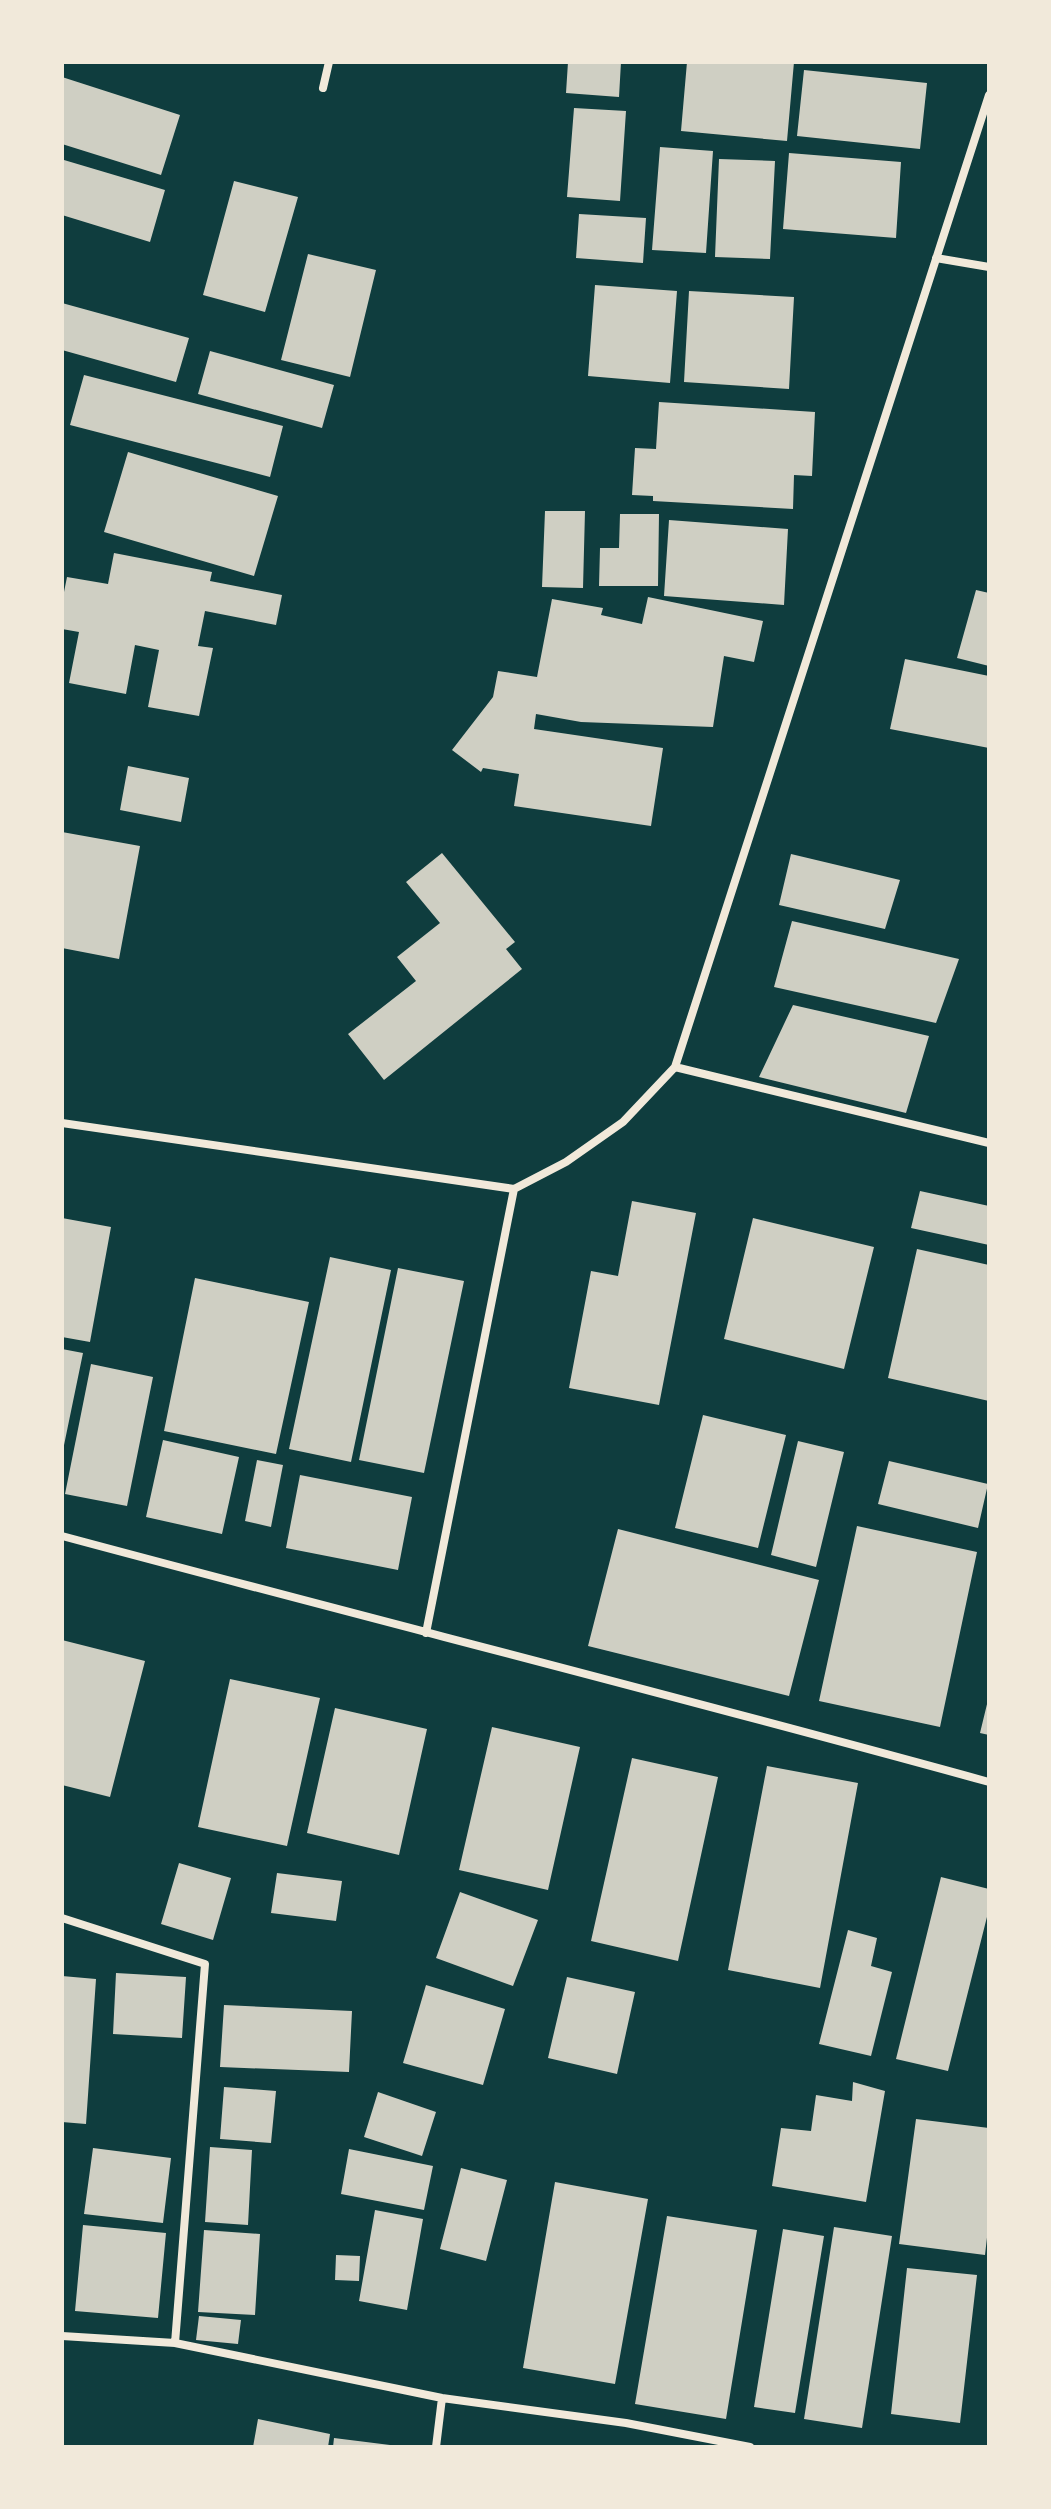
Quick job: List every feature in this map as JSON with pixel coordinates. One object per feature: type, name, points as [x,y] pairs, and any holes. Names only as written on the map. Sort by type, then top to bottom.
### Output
[{"type":"street","points":[[323,88],[329,62]]},
{"type":"street","points":[[62,1123],[514,1189],[566,1162],[623,1122],[675,1067],[989,95]]},
{"type":"street","points":[[936,258],[989,267]]},
{"type":"street","points":[[675,1067],[989,1143]]},
{"type":"street","points":[[426,1633],[514,1189]]},
{"type":"street","points":[[62,1536],[743,1714],[989,1782]]},
{"type":"street","points":[[62,1918],[205,1964],[175,2343]]},
{"type":"street","points":[[62,2336],[175,2343],[442,2398],[626,2423],[750,2447]]},
{"type":"street","points":[[436,2447],[442,2398]]},
{"type":"building","points":[[568,62],[621,62],[619,97],[566,93]]},
{"type":"building","points":[[687,62],[794,62],[787,141],[681,131]]},
{"type":"building","points":[[804,70],[927,83],[920,149],[797,136]]},
{"type":"building","points":[[62,77],[180,115],[161,175],[62,144]]},
{"type":"building","points":[[574,108],[626,111],[620,201],[567,197]]},
{"type":"building","points":[[660,147],[713,151],[706,253],[652,250]]},
{"type":"building","points":[[789,153],[901,162],[896,238],[783,229]]},
{"type":"building","points":[[719,159],[775,161],[770,259],[715,257]]},
{"type":"building","points":[[64,160],[165,190],[150,242],[62,215]]},
{"type":"building","points":[[234,181],[298,197],[265,312],[203,295]]},
{"type":"building","points":[[579,214],[646,218],[643,263],[576,258]]},
{"type":"building","points":[[308,254],[376,270],[350,377],[281,360]]},
{"type":"building","points":[[595,285],[677,291],[670,383],[588,376]]},
{"type":"building","points":[[689,291],[794,297],[789,389],[684,382]]},
{"type":"building","points":[[62,303],[189,338],[176,382],[62,350]]},
{"type":"building","points":[[210,351],[334,385],[322,428],[198,394]]},
{"type":"building","points":[[84,375],[283,426],[270,477],[70,425]]},
{"type":"building","points":[[659,402],[815,412],[812,476],[794,475],[793,509],[653,501],[653,496],[632,495],[635,448],[656,449]]},
{"type":"building","points":[[128,452],[278,496],[254,576],[104,532]]},
{"type":"building","points":[[545,511],[585,511],[583,588],[542,587]]},
{"type":"building","points":[[620,514],[659,514],[658,586],[599,586],[600,548],[619,548]]},
{"type":"building","points":[[669,520],[788,529],[784,605],[664,596]]},
{"type":"building","points":[[114,553],[212,572],[210,581],[282,595],[276,625],[205,611],[198,646],[213,648],[199,716],[148,707],[159,650],[135,645],[126,694],[69,683],[79,632],[62,629],[62,602],[67,577],[108,584]]},
{"type":"building","points":[[976,590],[989,593],[989,666],[957,658]]},
{"type":"building","points":[[648,597],[763,621],[754,662],[724,656],[713,727],[581,722],[536,714],[534,729],[663,748],[651,826],[514,806],[519,774],[483,768],[481,772],[452,750],[493,697],[498,671],[537,677],[552,599],[603,608],[601,615],[642,624]]},
{"type":"building","points":[[905,659],[989,676],[989,748],[890,729]]},
{"type":"building","points":[[128,766],[189,778],[181,822],[120,810]]},
{"type":"building","points":[[62,832],[140,846],[119,959],[62,948]]},
{"type":"building","points":[[442,853],[515,942],[506,949],[522,969],[384,1080],[348,1034],[416,981],[397,957],[440,923],[406,882]]},
{"type":"building","points":[[791,854],[900,880],[885,929],[779,905]]},
{"type":"building","points":[[792,921],[959,959],[936,1023],[774,987]]},
{"type":"building","points":[[793,1005],[929,1036],[906,1113],[759,1077]]},
{"type":"building","points":[[920,1191],[989,1206],[989,1245],[911,1228]]},
{"type":"building","points":[[632,1201],[696,1213],[659,1405],[569,1388],[591,1271],[618,1276]]},
{"type":"building","points":[[62,1218],[111,1227],[90,1342],[62,1337]]},
{"type":"building","points":[[753,1218],[874,1247],[844,1369],[724,1339]]},
{"type":"building","points":[[917,1249],[989,1265],[989,1401],[888,1378]]},
{"type":"building","points":[[330,1257],[391,1270],[351,1462],[289,1449]]},
{"type":"building","points":[[398,1268],[464,1281],[424,1473],[359,1460]]},
{"type":"building","points":[[195,1278],[309,1302],[276,1454],[164,1431]]},
{"type":"building","points":[[62,1349],[83,1353],[63,1450],[62,1450]]},
{"type":"building","points":[[91,1364],[153,1377],[127,1506],[65,1494]]},
{"type":"building","points":[[703,1415],[786,1435],[758,1548],[675,1528]]},
{"type":"building","points":[[163,1440],[239,1457],[222,1534],[146,1517]]},
{"type":"building","points":[[798,1441],[844,1452],[816,1567],[771,1555]]},
{"type":"building","points":[[257,1460],[283,1465],[271,1527],[245,1521]]},
{"type":"building","points":[[889,1461],[988,1484],[978,1528],[878,1504]]},
{"type":"building","points":[[300,1475],[412,1497],[398,1570],[286,1548]]},
{"type":"building","points":[[857,1526],[977,1552],[940,1727],[819,1701]]},
{"type":"building","points":[[618,1529],[819,1580],[789,1696],[588,1646]]},
{"type":"building","points":[[62,1640],[145,1661],[110,1797],[62,1785]]},
{"type":"building","points":[[230,1679],[320,1698],[287,1846],[198,1827]]},
{"type":"building","points":[[989,1700],[989,1735],[980,1733]]},
{"type":"building","points":[[335,1708],[427,1729],[399,1855],[307,1833]]},
{"type":"building","points":[[492,1727],[580,1747],[548,1890],[459,1870]]},
{"type":"building","points":[[632,1758],[718,1777],[678,1961],[591,1941]]},
{"type":"building","points":[[767,1766],[858,1783],[820,1988],[728,1970]]},
{"type":"building","points":[[179,1863],[231,1878],[213,1940],[161,1924]]},
{"type":"building","points":[[277,1873],[342,1881],[336,1921],[271,1913]]},
{"type":"building","points":[[941,1877],[989,1889],[989,1909],[948,2071],[896,2059]]},
{"type":"building","points":[[460,1892],[538,1920],[513,1986],[436,1958]]},
{"type":"building","points":[[848,1930],[877,1938],[871,1966],[892,1972],[871,2056],[819,2044]]},
{"type":"building","points":[[116,1973],[186,1977],[182,2038],[113,2034]]},
{"type":"building","points":[[62,1976],[96,1979],[86,2124],[62,2122]]},
{"type":"building","points":[[567,1977],[635,1992],[617,2074],[548,2058]]},
{"type":"building","points":[[426,1985],[505,2009],[483,2085],[403,2063]]},
{"type":"building","points":[[224,2005],[352,2011],[349,2072],[220,2067]]},
{"type":"building","points":[[853,2082],[885,2091],[866,2202],[772,2186],[781,2128],[811,2131],[816,2095],[852,2101]]},
{"type":"building","points":[[224,2087],[276,2091],[271,2143],[220,2139]]},
{"type":"building","points":[[378,2092],[436,2112],[422,2156],[364,2137]]},
{"type":"building","points":[[916,2119],[989,2128],[989,2220],[985,2255],[899,2244]]},
{"type":"building","points":[[210,2147],[252,2150],[248,2225],[205,2222]]},
{"type":"building","points":[[93,2148],[171,2158],[163,2223],[84,2214]]},
{"type":"building","points":[[349,2149],[433,2166],[424,2210],[341,2194]]},
{"type":"building","points":[[461,2168],[507,2180],[486,2261],[440,2249]]},
{"type":"building","points":[[555,2182],[648,2199],[615,2384],[523,2368]]},
{"type":"building","points":[[375,2210],[423,2219],[407,2310],[359,2301]]},
{"type":"building","points":[[667,2216],[757,2230],[726,2419],[635,2404]]},
{"type":"building","points":[[83,2225],[166,2233],[158,2318],[75,2311]]},
{"type":"building","points":[[834,2227],[892,2236],[862,2428],[804,2419]]},
{"type":"building","points":[[783,2229],[824,2236],[795,2413],[754,2407]]},
{"type":"building","points":[[204,2230],[260,2234],[255,2315],[198,2312]]},
{"type":"building","points":[[336,2255],[360,2256],[359,2281],[335,2280]]},
{"type":"building","points":[[907,2268],[977,2275],[960,2423],[891,2414]]},
{"type":"building","points":[[199,2316],[241,2320],[238,2344],[196,2340]]},
{"type":"building","points":[[258,2419],[330,2434],[328,2447],[253,2447]]},
{"type":"building","points":[[334,2438],[390,2445],[390,2447],[333,2447]]}]
